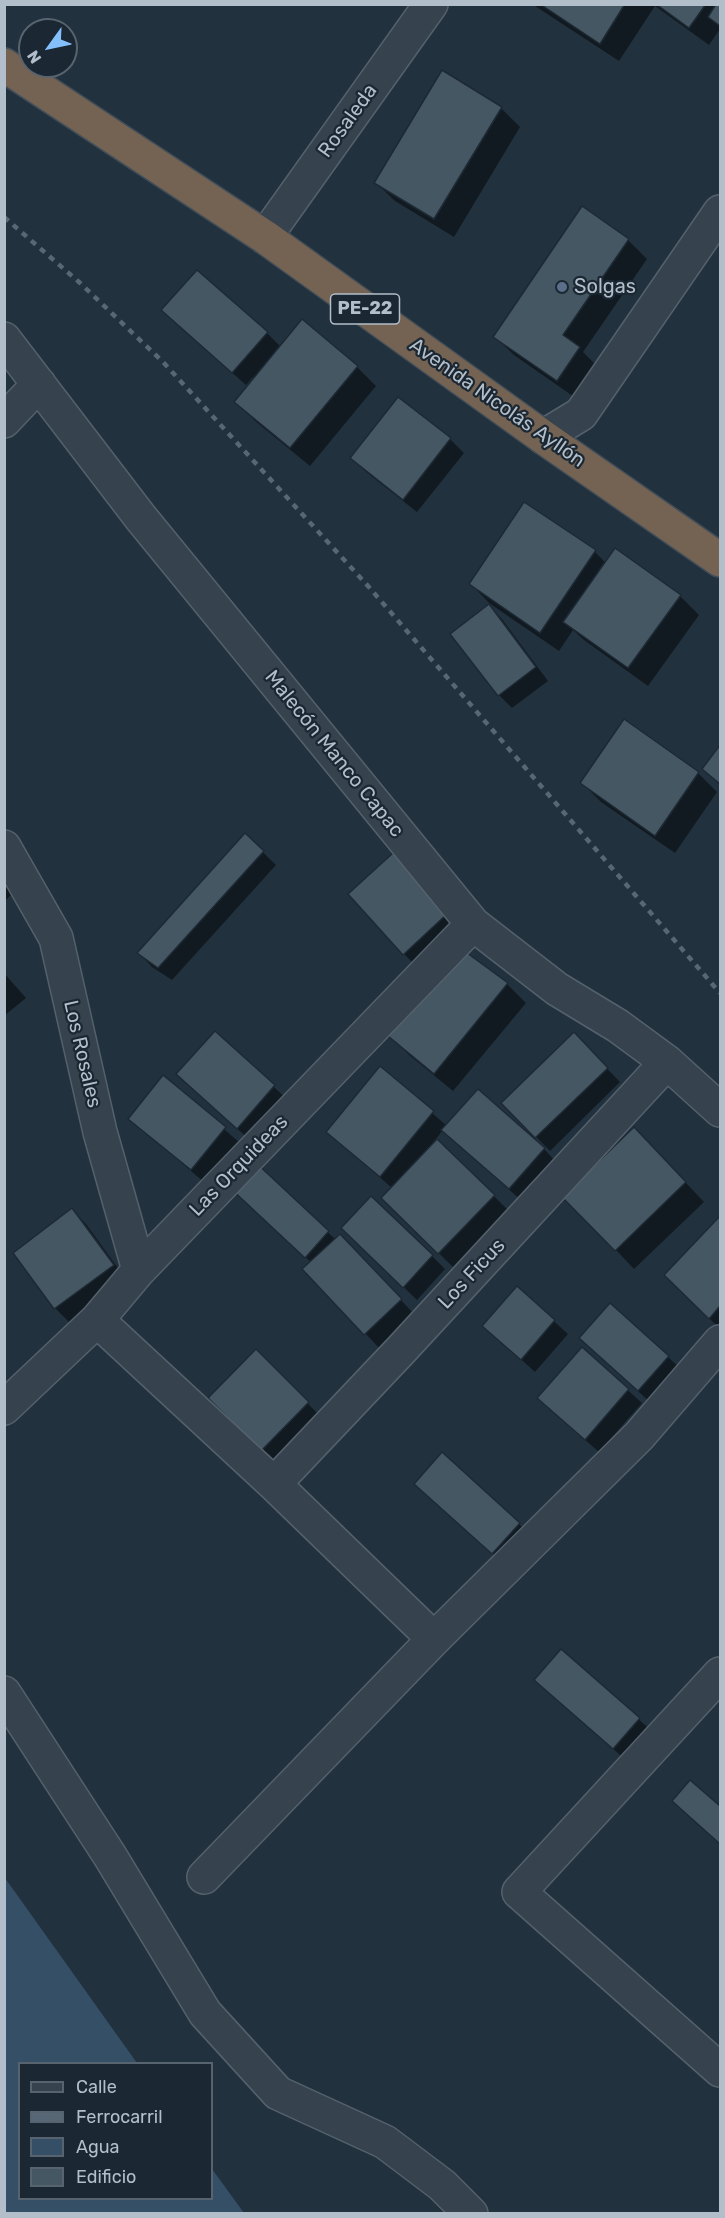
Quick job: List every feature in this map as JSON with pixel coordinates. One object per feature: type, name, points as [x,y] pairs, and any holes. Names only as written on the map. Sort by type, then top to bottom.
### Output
[{"type":"highway","name":"Avenida Nicolás Ayllón","points":[[4,65],[265,237],[543,437],[720,560]]},
{"type":"street","name":"Rosaleda","points":[[265,237],[431,4]]},
{"type":"street","points":[[543,437],[581,414],[720,212]]},
{"type":"street","name":"Malecón Manco Capac","points":[[4,339],[141,518],[473,924],[557,989],[618,1026],[667,1062],[720,1110]]},
{"type":"street","points":[[4,421],[39,384]]},
{"type":"street","name":"Los Rosales","points":[[4,847],[56,938],[100,1132],[139,1270]]},
{"type":"street","name":"Las Orquideas","points":[[4,1408],[97,1320],[139,1270],[473,924]]},
{"type":"street","name":"Los Ficus","points":[[274,1484],[667,1062]]},
{"type":"street","points":[[97,1320],[274,1484],[434,1639]]},
{"type":"street","points":[[204,1878],[434,1639],[639,1436],[720,1342]]},
{"type":"street","points":[[720,1674],[519,1892],[720,2070]]},
{"type":"street","points":[[4,1694],[110,1856],[205,2013],[278,2093],[385,2142],[442,2185],[471,2214]]},
{"type":"water","points":[[5,1878],[136,2062],[18,2062],[18,2200],[213,2200],[213,2170],[244,2213],[5,2213]]},
{"type":"building","points":[[540,4],[625,4],[600,44]]},
{"type":"building","points":[[656,4],[706,4],[689,28]]},
{"type":"building","points":[[716,4],[720,4],[720,26],[708,17]]},
{"type":"building","points":[[442,70],[502,107],[434,219],[374,183]]},
{"type":"building","name":"Solgas","points":[[582,206],[629,239],[563,335],[580,347],[557,381],[493,337]]},
{"type":"building","points":[[197,270],[268,332],[232,373],[161,310]]},
{"type":"building","points":[[302,319],[358,366],[290,448],[234,402]]},
{"type":"building","points":[[398,397],[451,438],[403,500],[350,458]]},
{"type":"building","points":[[524,502],[596,550],[540,633],[469,584]]},
{"type":"building","points":[[615,548],[681,595],[628,668],[563,622]]},
{"type":"building","points":[[489,604],[536,667],[498,696],[450,634]]},
{"type":"building","points":[[624,719],[699,772],[655,836],[580,783]]},
{"type":"building","points":[[720,745],[720,784],[702,769]]},
{"type":"building","points":[[245,833],[264,851],[158,968],[137,953]]},
{"type":"building","points":[[393,853],[448,913],[403,955],[348,894]]},
{"type":"building","points":[[463,950],[508,983],[434,1074],[388,1036]]},
{"type":"building","points":[[215,1031],[275,1085],[237,1129],[176,1074]]},
{"type":"building","points":[[574,1032],[608,1068],[535,1138],[501,1103]]},
{"type":"building","points":[[380,1066],[434,1111],[380,1177],[326,1132]]},
{"type":"building","points":[[163,1075],[226,1127],[191,1170],[128,1119]]},
{"type":"building","points":[[478,1089],[545,1148],[509,1189],[441,1130]]},
{"type":"building","points":[[634,1127],[686,1182],[615,1251],[562,1197]]},
{"type":"building","points":[[437,1139],[495,1195],[438,1254],[381,1198]]},
{"type":"building","points":[[253,1160],[329,1231],[305,1258],[228,1186]]},
{"type":"building","points":[[371,1196],[433,1255],[403,1288],[341,1228]]},
{"type":"building","points":[[72,1208],[114,1265],[54,1309],[13,1253]]},
{"type":"building","points":[[720,1216],[720,1306],[709,1319],[664,1275]]},
{"type":"building","points":[[340,1234],[402,1299],[364,1335],[302,1269]]},
{"type":"building","points":[[517,1286],[555,1320],[521,1360],[482,1326]]},
{"type":"building","points":[[610,1303],[669,1356],[638,1391],[579,1338]]},
{"type":"building","points":[[582,1347],[629,1389],[585,1440],[537,1398]]},
{"type":"building","points":[[256,1349],[309,1402],[261,1451],[208,1398]]},
{"type":"building","points":[[442,1452],[520,1523],[492,1554],[414,1484]]},
{"type":"building","points":[[561,1649],[640,1718],[613,1749],[534,1680]]},
{"type":"building","points":[[690,1780],[720,1806],[720,1844],[672,1801]]},
{"type":"railway","points":[[4,217],[79,282],[163,362],[368,586],[720,993]]},
{"type":"place","name":"Solgas","points":[[562,287]]}]
